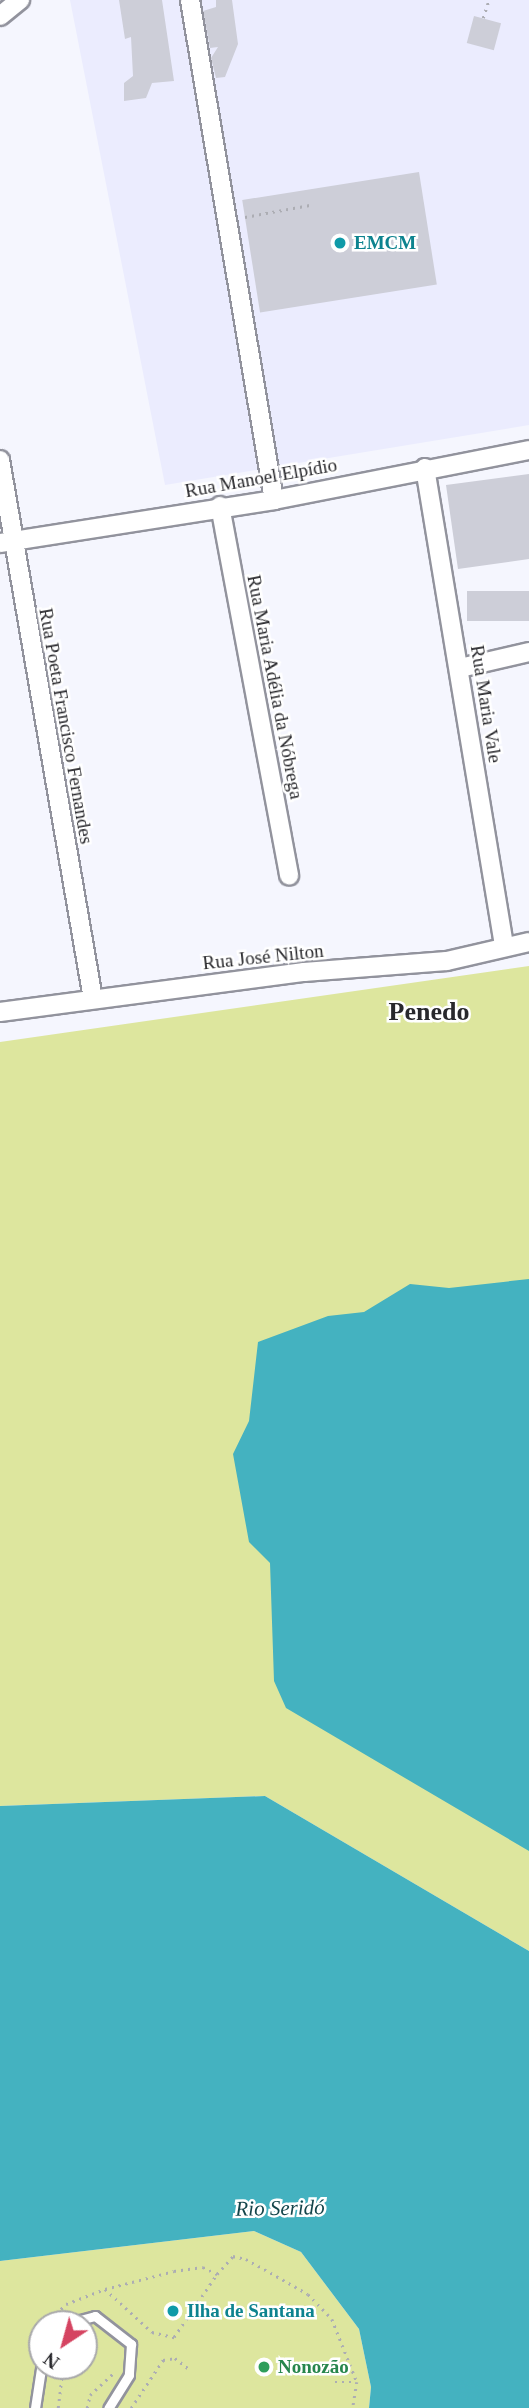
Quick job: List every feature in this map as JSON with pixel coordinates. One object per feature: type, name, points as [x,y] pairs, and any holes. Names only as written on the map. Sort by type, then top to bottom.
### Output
[{"type":"street","points":[[0,16],[20,0]]},
{"type":"street","points":[[190,0],[274,500]]},
{"type":"street","name":"Rua Manoel Elpídio","points":[[6,542],[220,506],[274,500],[425,468],[529,450]]},
{"type":"street","name":"Rua Poeta Francisco Fernandes","points":[[0,460],[6,542],[93,999]]},
{"type":"street","name":"Rua Maria Vale","points":[[425,468],[504,947]]},
{"type":"street","name":"Rua Maria Adélia da Nóbrega","points":[[220,506],[289,876]]},
{"type":"street","points":[[460,668],[529,652]]},
{"type":"street","name":"Rua José Nilton","points":[[0,1012],[93,999],[447,961],[529,942]]},
{"type":"lane","points":[[98,2318],[131,2344],[129,2375],[108,2408]]},
{"type":"lane","points":[[35,2408],[39,2380]]},
{"type":"path","points":[[483,18],[489,0]]},
{"type":"path","points":[[228,220],[310,205]]},
{"type":"path","points":[[105,2289],[152,2332],[174,2337],[217,2274],[233,2256],[308,2294],[332,2319],[357,2382],[354,2408]]},
{"type":"path","points":[[60,2310],[66,2304],[105,2289],[174,2271],[203,2267],[217,2274]]},
{"type":"path","points":[[131,2408],[163,2360],[175,2358],[189,2369]]},
{"type":"path","points":[[87,2408],[90,2396],[118,2370]]},
{"type":"path","points":[[58,2408],[61,2380]]},
{"type":"path","points":[[335,2382],[357,2382]]},
{"type":"shaded area","points":[[70,0],[529,0],[529,425],[165,485]]},
{"type":"green space","points":[[529,966],[529,1951],[265,1796],[0,1806],[0,1042]]},
{"type":"green space","name":"Ilha de Santana","points":[[254,2231],[301,2252],[359,2329],[371,2387],[369,2408],[0,2408],[0,2261]]},
{"type":"water","points":[[529,1279],[529,1851],[286,1708],[274,1681],[270,1563],[249,1542],[233,1454],[249,1421],[258,1342],[328,1316],[364,1312],[410,1284],[449,1288]]},
{"type":"water","name":"Rio Seridó","points":[[265,1796],[529,1951],[529,2408],[369,2408],[371,2387],[359,2329],[301,2252],[254,2231],[0,2261],[0,1806]]},
{"type":"building","points":[[119,0],[162,0],[174,81],[152,83],[146,98],[124,101],[124,83],[133,76],[131,37],[125,39]]},
{"type":"building","points":[[216,0],[232,0],[238,44],[225,77],[216,78],[211,58],[218,47],[210,48],[203,11],[216,7]]},
{"type":"building","points":[[474,16],[501,23],[494,50],[467,43]]},
{"type":"building","name":"EMCM","points":[[419,172],[437,285],[260,313],[242,200]]},
{"type":"building","points":[[529,474],[529,559],[458,569],[446,485]]},
{"type":"building","points":[[467,591],[529,591],[529,621],[467,621]]},
{"type":"place","name":"EMCM","points":[[340,243]]},
{"type":"place","name":"Ilha de Santana","points":[[173,2311]]},
{"type":"place","name":"Nonozão","points":[[264,2367]]},
{"type":"district","name":"Penedo","points":[[429,1012]]}]
